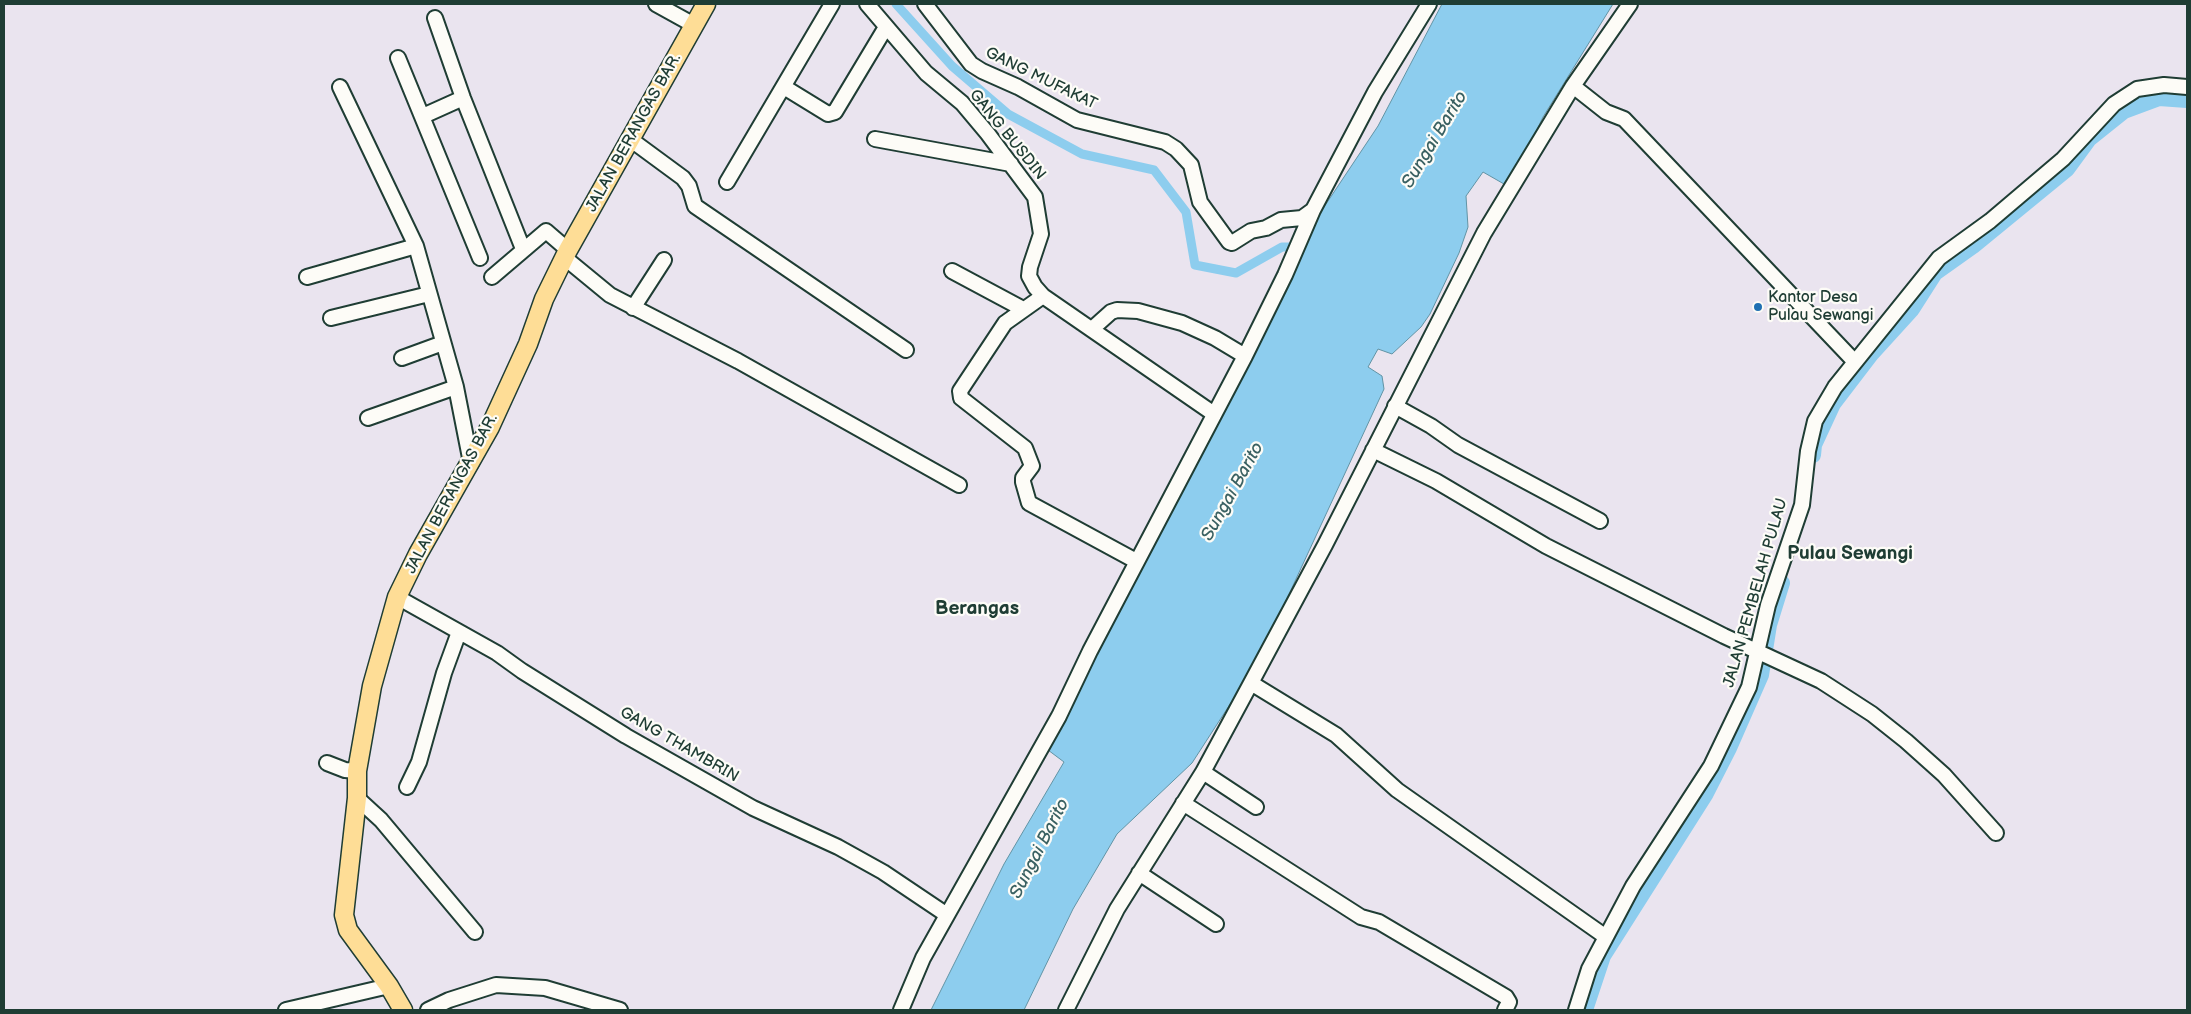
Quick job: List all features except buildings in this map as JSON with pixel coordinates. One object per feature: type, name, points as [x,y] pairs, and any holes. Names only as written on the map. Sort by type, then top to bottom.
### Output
[{"type":"main road","name":"JALAN BERANGAS BAR.","points":[[403,1010],[389,986],[348,930],[344,915],[357,798],[357,771],[372,686],[397,597],[418,554],[471,462],[528,344],[544,300],[567,254],[706,4]]},
{"type":"street","points":[[656,4],[694,25]]},
{"type":"street","points":[[727,182],[832,4]]},
{"type":"street","name":"GANG BUSDIN","points":[[867,4],[926,73],[962,103],[1035,197],[1038,205],[1041,234],[1029,276],[1043,296],[1214,414]]},
{"type":"street","name":"GANG MUFAKAT","points":[[925,4],[971,64],[982,71],[1018,87],[1077,120],[1165,142],[1176,149],[1190,165],[1200,202],[1229,242],[1232,243],[1251,231],[1266,228],[1281,220],[1302,218],[1312,213]]},
{"type":"street","points":[[901,1010],[923,958],[1059,716],[1136,561],[1245,356],[1287,270],[1312,213],[1375,92],[1429,4]]},
{"type":"street","points":[[1066,1010],[1108,926],[1203,772],[1251,683],[1484,233],[1573,86],[1630,4]]},
{"type":"street","points":[[435,18],[463,98],[523,249]]},
{"type":"street","points":[[784,87],[828,114],[835,112],[886,27]]},
{"type":"street","points":[[398,58],[480,258]]},
{"type":"street","points":[[1573,86],[1606,112],[1624,119],[1855,362]]},
{"type":"street","name":"JALAN PEMBELAH PULAU","points":[[1576,1010],[1589,969],[1633,886],[1711,766],[1764,655],[1768,605],[1802,506],[1808,451],[1815,421],[1835,387],[1939,258],[1990,221],[2063,159],[2114,104],[2137,89],[2164,86],[2187,87]]},
{"type":"street","points":[[340,87],[416,246],[456,387],[471,462]]},
{"type":"street","points":[[423,116],[463,98]]},
{"type":"street","points":[[875,139],[1011,164]]},
{"type":"street","points":[[630,140],[683,178],[688,186],[693,203],[699,208],[906,350]]},
{"type":"street","points":[[492,277],[546,231],[610,295],[738,361],[959,485]]},
{"type":"street","points":[[307,276],[416,246]]},
{"type":"street","points":[[633,308],[664,260]]},
{"type":"street","points":[[952,271],[1023,309]]},
{"type":"street","points":[[331,318],[429,294]]},
{"type":"street","points":[[1043,296],[1005,323],[960,391],[961,398],[1025,448],[1032,466],[1023,478],[1029,503],[1136,561]]},
{"type":"street","points":[[1092,330],[1111,312],[1117,310],[1138,311],[1182,323],[1215,338],[1245,356]]},
{"type":"street","points":[[402,358],[443,343]]},
{"type":"street","points":[[368,418],[456,387]]},
{"type":"street","points":[[1396,406],[1431,426],[1458,445],[1600,521]]},
{"type":"street","points":[[1373,450],[1436,481],[1546,546],[1764,655],[1822,681],[1872,714],[1944,775],[1996,833]]},
{"type":"street","name":"GANG THAMBRIN","points":[[397,597],[498,653],[522,671],[626,736],[753,808],[838,847],[883,872],[947,915]]},
{"type":"street","points":[[407,788],[419,762],[444,673],[459,632]]},
{"type":"street","points":[[1251,683],[1336,735],[1397,790],[1606,937]]},
{"type":"street","points":[[328,763],[345,770],[357,771]]},
{"type":"street","points":[[1203,772],[1256,807]]},
{"type":"street","points":[[357,798],[381,820],[475,932]]},
{"type":"street","points":[[1183,803],[1362,918],[1379,922],[1506,997],[1509,1002],[1505,1010]]},
{"type":"street","points":[[1139,873],[1216,924]]},
{"type":"street","points":[[428,1010],[449,1000],[496,984],[545,988],[620,1010]]},
{"type":"street","points":[[286,1010],[389,986]]},
{"type":"water","name":"Sungai Barito","points":[[1442,4],[1613,4],[1543,117],[1528,148],[1504,184],[1483,172],[1466,196],[1468,227],[1459,253],[1430,314],[1421,327],[1392,354],[1378,349],[1368,367],[1382,376],[1384,389],[1258,661],[1192,763],[1117,834],[1073,909],[1024,1010],[931,1010],[1004,864],[1064,762],[1044,747],[1147,548],[1160,534],[1312,225],[1378,126]]},
{"type":"waterway","points":[[896,4],[952,66],[1008,114],[1082,154],[1154,170],[1186,212],[1195,265],[1236,273],[1282,247],[1300,247]]},
{"type":"waterway","points":[[1813,455],[1814,445],[1833,404],[1872,353],[1912,309],[1935,273],[1973,246],[2067,169],[2089,139],[2124,111],[2159,98],[2187,100]]},
{"type":"waterway","points":[[1585,1010],[1603,956],[1705,795],[1729,748],[1761,675],[1769,625],[1782,583]]},
{"type":"place","name":"Kantor Desa Pulau Sewangi","points":[[1758,307]]},
{"type":"district","name":"Pulau Sewangi","points":[[1850,554]]},
{"type":"district","name":"Berangas","points":[[977,609]]}]
